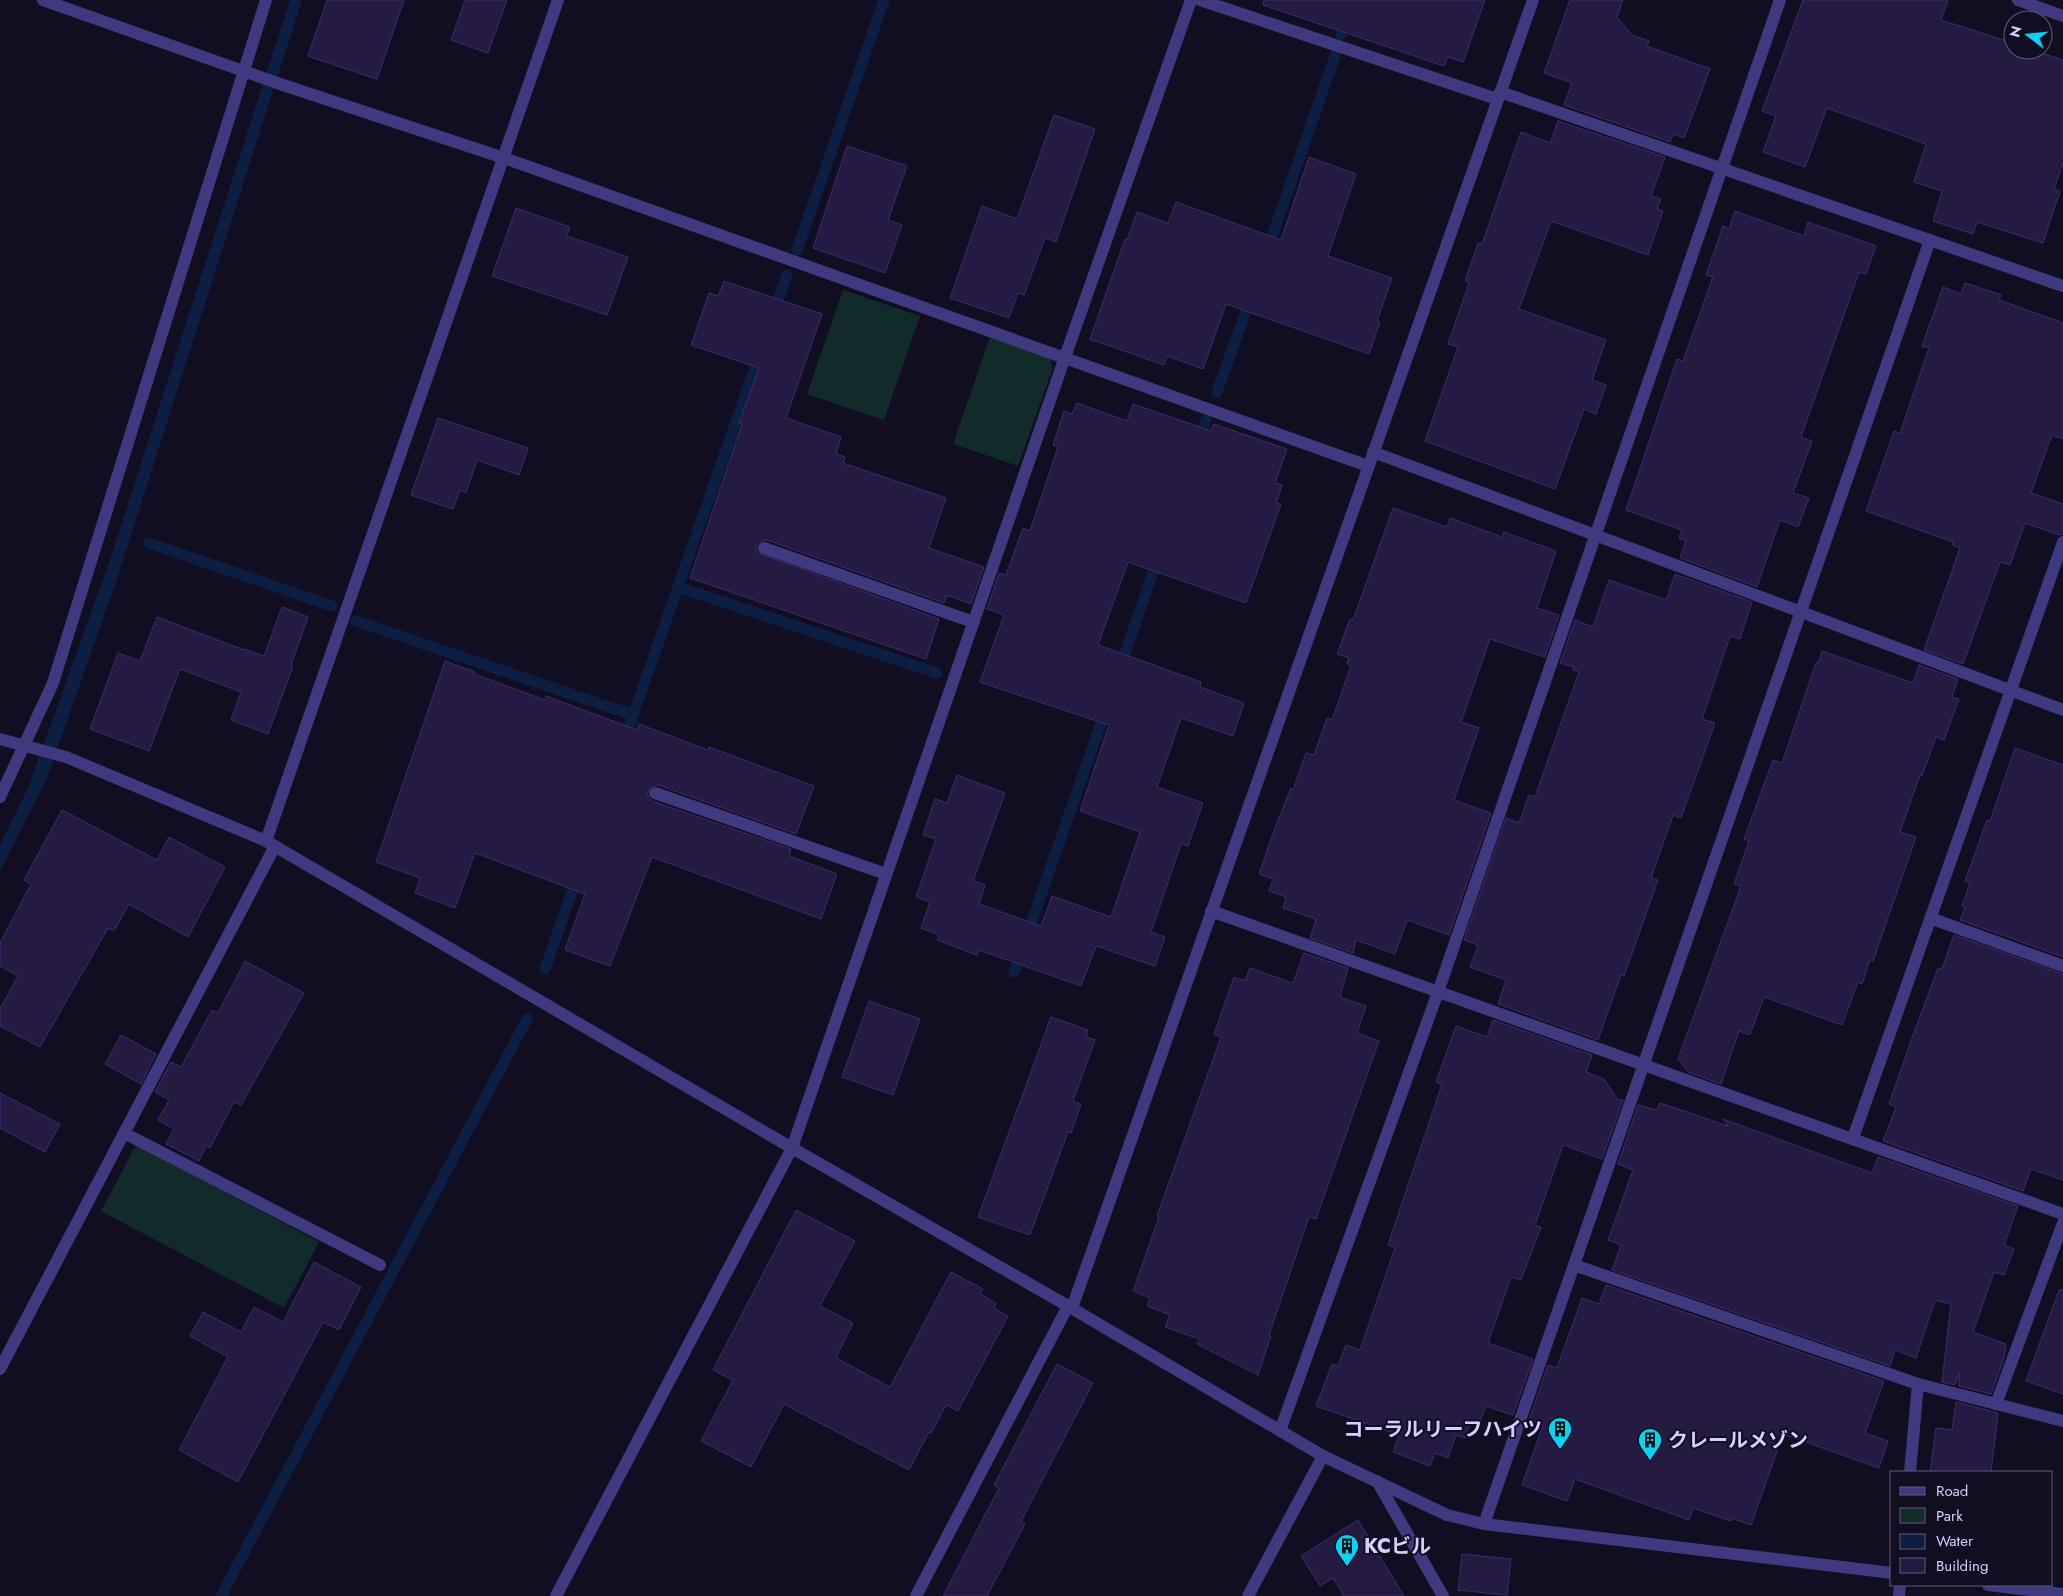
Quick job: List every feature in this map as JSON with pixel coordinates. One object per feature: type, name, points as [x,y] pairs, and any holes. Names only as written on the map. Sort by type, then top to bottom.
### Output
[{"type":"street","points":[[43,0],[280,84],[504,158],[1368,466]]},
{"type":"street","points":[[0,798],[28,746],[53,683],[247,72],[266,0]]},
{"type":"street","points":[[0,1369],[124,1132],[271,843],[558,0]]},
{"type":"street","points":[[556,1596],[792,1148],[1065,357],[1191,0]]},
{"type":"street","points":[[1200,0],[1722,168],[2063,286]]},
{"type":"street","points":[[916,1596],[1070,1307],[1533,0]]},
{"type":"street","points":[[1280,1431],[1438,992],[1780,0]]},
{"type":"street","points":[[2018,0],[2063,16]]},
{"type":"street","points":[[1484,1524],[1930,240]]},
{"type":"street","points":[[1373,452],[2063,710]]},
{"type":"street","points":[[1853,1138],[2063,542]]},
{"type":"street","points":[[764,548],[974,622]]},
{"type":"street","points":[[0,739],[60,755],[271,843],[1323,1456],[1447,1514],[1484,1524],[1890,1573]]},
{"type":"street","points":[[655,793],[886,874]]},
{"type":"street","points":[[1211,911],[2063,1214]]},
{"type":"street","points":[[1930,918],[2063,966]]},
{"type":"street","points":[[124,1132],[380,1265]]},
{"type":"street","points":[[1996,1404],[2063,1223]]},
{"type":"street","points":[[1574,1265],[1918,1384],[2063,1422]]},
{"type":"street","points":[[1910,1471],[1918,1384]]},
{"type":"street","points":[[1248,1596],[1323,1456]]},
{"type":"street","points":[[1377,1481],[1443,1596]]},
{"type":"street","points":[[1996,1586],[2063,1594]]},
{"type":"green space","points":[[843,290],[920,316],[884,420],[807,394]]},
{"type":"green space","points":[[990,337],[1050,358],[1052,370],[1018,466],[953,444]]},
{"type":"green space","points":[[136,1145],[319,1242],[284,1308],[101,1211]]},
{"type":"water","points":[[290,0],[302,0],[117,579],[47,778],[0,871],[0,845],[28,788],[110,560]]},
{"type":"building","points":[[327,0],[404,0],[377,79],[308,56]]},
{"type":"building","points":[[465,0],[507,0],[488,53],[451,40]]},
{"type":"building","points":[[1264,0],[1485,0],[1463,62],[1448,57],[1444,66],[1263,5]]},
{"type":"building","points":[[1570,0],[1623,0],[1617,17],[1632,35],[1649,41],[1647,46],[1710,69],[1684,138],[1673,134],[1670,142],[1564,105],[1572,83],[1544,73]]},
{"type":"building","points":[[1803,0],[1948,0],[1941,20],[2003,40],[2003,60],[2053,60],[2053,57],[2063,60],[2063,163],[2054,189],[2060,191],[2043,243],[1977,222],[1973,234],[1933,221],[1942,191],[1914,182],[1926,144],[1827,108],[1805,167],[1763,152],[1776,116],[1762,111]]},
{"type":"building","points":[[1054,115],[1095,129],[1056,242],[1045,238],[1024,295],[1018,293],[1009,318],[950,298],[982,206],[1017,219]]},
{"type":"building","points":[[1558,121],[1665,157],[1651,196],[1661,199],[1657,209],[1663,211],[1648,255],[1551,221],[1519,309],[1606,340],[1592,380],[1606,385],[1596,414],[1584,409],[1555,489],[1425,441],[1458,347],[1448,344],[1469,283],[1465,281],[1478,243],[1482,244],[1521,132],[1550,143]]},
{"type":"building","points":[[847,146],[907,166],[888,220],[902,225],[885,273],[813,248]]},
{"type":"building","points":[[1309,157],[1356,174],[1328,256],[1392,278],[1377,321],[1380,322],[1369,354],[1226,304],[1203,369],[1167,356],[1164,365],[1090,339],[1125,239],[1127,240],[1137,212],[1168,223],[1176,202],[1281,240]]},
{"type":"building","points":[[516,208],[570,227],[567,236],[628,257],[607,315],[492,276]]},
{"type":"building","points":[[1735,211],[1804,236],[1808,222],[1876,246],[1866,274],[1859,272],[1801,437],[1812,441],[1793,493],[1809,498],[1798,527],[1780,520],[1757,587],[1680,558],[1686,541],[1679,538],[1682,530],[1626,510],[1677,359],[1683,361],[1713,277],[1706,275],[1723,226],[1729,229]]},
{"type":"building","points":[[724,281],[822,314],[786,418],[841,437],[836,454],[845,457],[843,463],[946,498],[929,548],[984,567],[971,604],[947,595],[944,603],[767,540],[758,542],[756,546],[758,553],[939,619],[926,659],[690,578],[742,424],[739,423],[759,368],[691,345],[709,293],[718,296]]},
{"type":"building","points":[[1965,283],[2001,295],[1999,300],[2063,323],[2063,439],[2052,435],[2031,493],[2063,504],[2063,534],[2059,535],[2025,523],[2010,565],[2000,562],[1963,664],[1924,650],[1960,548],[1952,545],[1953,542],[1866,511],[1894,431],[1900,433],[1929,348],[1922,346],[1943,287],[1961,294]]},
{"type":"building","points":[[1077,403],[1127,421],[1133,404],[1211,431],[1214,424],[1287,449],[1275,483],[1282,485],[1276,503],[1281,504],[1246,603],[1128,562],[1098,645],[1201,682],[1200,687],[1244,703],[1233,736],[1181,718],[1157,787],[1203,803],[1188,846],[1181,844],[1151,932],[1165,937],[1155,966],[1096,946],[1081,986],[979,950],[977,955],[937,940],[939,935],[921,928],[930,902],[916,897],[936,839],[923,835],[935,799],[947,803],[957,775],[1005,793],[973,881],[985,885],[979,904],[1041,926],[1052,896],[1111,917],[1140,832],[1080,811],[1109,725],[980,682],[1004,615],[987,609],[999,573],[1006,575],[1023,528],[1030,531],[1058,447],[1053,445],[1064,411],[1072,414]]},
{"type":"building","points":[[438,418],[528,448],[519,475],[477,460],[466,493],[460,490],[453,509],[411,495]]},
{"type":"building","points":[[1393,508],[1447,527],[1450,518],[1502,537],[1504,532],[1556,551],[1537,608],[1559,615],[1545,657],[1490,639],[1461,722],[1479,728],[1454,800],[1491,813],[1449,935],[1407,920],[1395,954],[1356,940],[1353,953],[1310,938],[1316,919],[1283,908],[1286,897],[1269,891],[1273,879],[1259,874],[1275,828],[1291,788],[1293,790],[1306,753],[1314,755],[1327,718],[1332,720],[1351,666],[1347,664],[1349,658],[1337,654],[1350,619],[1353,620]]},
{"type":"building","points":[[1675,574],[1752,602],[1740,639],[1730,636],[1702,719],[1715,723],[1681,818],[1673,815],[1651,878],[1658,880],[1624,976],[1621,975],[1598,1040],[1498,1004],[1506,980],[1470,967],[1478,945],[1464,940],[1506,818],[1519,823],[1529,795],[1535,797],[1579,672],[1573,670],[1574,667],[1560,663],[1575,620],[1593,627],[1609,580],[1666,600]]},
{"type":"building","points":[[282,607],[308,617],[291,665],[293,666],[268,734],[231,720],[241,692],[180,669],[149,751],[90,729],[118,653],[140,661],[157,617],[264,656]]},
{"type":"building","points":[[1822,651],[1913,683],[1919,665],[1958,679],[1952,697],[1959,699],[1944,740],[1936,737],[1922,776],[1920,775],[1900,832],[1916,837],[1873,961],[1870,960],[1862,984],[1858,982],[1842,1025],[1764,997],[1750,1035],[1739,1031],[1721,1084],[1688,1072],[1678,1059],[1741,886],[1734,884],[1749,841],[1744,839],[1773,760],[1782,763],[1816,663],[1818,664]]},
{"type":"building","points":[[445,661],[475,672],[474,674],[545,700],[546,696],[637,730],[639,724],[708,750],[709,747],[814,786],[796,834],[658,785],[650,787],[647,794],[652,801],[791,849],[789,856],[837,874],[821,919],[652,857],[610,966],[565,950],[585,894],[475,853],[455,908],[415,893],[420,878],[376,862]]},
{"type":"building","points":[[2015,748],[2063,765],[2063,957],[1960,920],[1965,907],[1962,906],[1970,883],[1965,881],[1987,820],[1990,821]]},
{"type":"building","points":[[62,810],[157,860],[169,837],[225,867],[188,937],[129,904],[114,931],[108,928],[40,1047],[0,1026],[0,1009],[18,976],[0,966],[0,943],[31,884],[24,880]]},
{"type":"building","points":[[1954,935],[2063,974],[2063,1180],[2031,1169],[2023,1191],[1883,1141],[1896,1107],[1889,1104],[1938,968],[1942,969]]},
{"type":"building","points":[[1304,953],[1348,968],[1340,997],[1366,1006],[1357,1033],[1379,1041],[1316,1219],[1309,1217],[1269,1335],[1271,1336],[1258,1375],[1197,1344],[1199,1339],[1165,1327],[1170,1315],[1147,1306],[1150,1298],[1133,1291],[1159,1217],[1157,1216],[1221,1037],[1214,1034],[1234,977],[1245,981],[1250,968],[1293,983]]},
{"type":"building","points":[[245,961],[304,993],[241,1105],[234,1102],[210,1148],[206,1146],[199,1161],[166,1144],[174,1129],[158,1120],[169,1100],[155,1092],[171,1062],[181,1067],[212,1010],[218,1013]]},
{"type":"building","points":[[869,1001],[920,1019],[893,1095],[842,1077]]},
{"type":"building","points":[[1051,1017],[1088,1030],[1086,1037],[1095,1040],[1073,1101],[1081,1104],[1071,1133],[1068,1132],[1030,1235],[978,1217]]},
{"type":"building","points":[[1493,1020],[1592,1055],[1586,1072],[1604,1079],[1617,1099],[1623,1100],[1602,1159],[1563,1145],[1535,1225],[1541,1227],[1521,1280],[1511,1277],[1488,1343],[1533,1359],[1513,1415],[1486,1406],[1478,1426],[1470,1423],[1465,1438],[1456,1435],[1448,1458],[1435,1453],[1430,1466],[1393,1452],[1399,1435],[1316,1406],[1332,1364],[1338,1366],[1346,1345],[1360,1350],[1395,1248],[1388,1245],[1442,1084],[1436,1082],[1456,1026],[1487,1037]]},
{"type":"building","points":[[121,1035],[156,1054],[141,1084],[105,1064]]},
{"type":"building","points":[[0,1093],[60,1124],[45,1152],[0,1128]]},
{"type":"building","points":[[1660,1103],[1728,1126],[1723,1119],[1872,1173],[1878,1157],[2018,1206],[2004,1245],[2014,1249],[2004,1275],[1994,1272],[1973,1332],[2006,1344],[2004,1358],[1991,1394],[1959,1386],[1959,1373],[1955,1385],[1942,1382],[1951,1304],[1935,1300],[1916,1358],[1895,1350],[1890,1366],[1612,1270],[1621,1245],[1608,1240],[1633,1170],[1618,1164],[1638,1105],[1657,1110]]},
{"type":"building","points":[[796,1210],[855,1241],[820,1306],[853,1323],[836,1358],[890,1387],[951,1272],[983,1289],[980,1294],[996,1303],[994,1308],[1008,1316],[958,1411],[946,1405],[909,1470],[784,1404],[751,1467],[701,1441],[733,1380],[713,1370]]},
{"type":"building","points":[[314,1262],[361,1287],[339,1330],[323,1322],[238,1482],[179,1450],[228,1357],[190,1336],[203,1312],[241,1332],[254,1307],[283,1322]]},
{"type":"building","points":[[1606,1285],[1884,1381],[1865,1433],[1888,1441],[1879,1468],[1783,1434],[1751,1525],[1732,1518],[1731,1521],[1693,1508],[1689,1520],[1575,1479],[1567,1501],[1522,1485],[1543,1425],[1529,1420],[1548,1365],[1557,1368],[1582,1298],[1599,1304]]},
{"type":"building","points":[[2059,1290],[2063,1290],[2063,1394],[2026,1381]]},
{"type":"building","points":[[1057,1364],[1093,1383],[1021,1521],[1025,1524],[987,1596],[943,1596],[999,1488],[994,1485]]},
{"type":"building","points":[[1956,1402],[1998,1413],[1991,1471],[1930,1471],[1936,1428],[1952,1430]]},
{"type":"building","name":"KCビル","points":[[1358,1520],[1404,1596],[1344,1596],[1333,1578],[1320,1586],[1301,1556]]},
{"type":"building","points":[[1462,1554],[1511,1559],[1507,1595],[1458,1590]]},
{"type":"waterway","points":[[797,250],[884,0]]},
{"type":"waterway","points":[[1341,35],[1353,0]]},
{"type":"waterway","points":[[1267,251],[1335,56]]},
{"type":"waterway","points":[[773,314],[787,275]]},
{"type":"waterway","points":[[1217,392],[1251,297]]},
{"type":"waterway","points":[[624,741],[760,353]]},
{"type":"waterway","points":[[1199,441],[1206,420]]},
{"type":"waterway","points":[[149,543],[332,606]]},
{"type":"waterway","points":[[1120,668],[1158,558]]},
{"type":"waterway","points":[[678,587],[937,673]]},
{"type":"waterway","points":[[356,621],[633,715]]},
{"type":"waterway","points":[[1014,972],[1106,709]]},
{"type":"waterway","points":[[545,969],[577,877]]},
{"type":"waterway","points":[[221,1596],[527,1019]]},
{"type":"place","name":"コーラルリーフハイツ","points":[[1560,1450]]},
{"type":"place","name":"クレールメゾン","points":[[1650,1461]]},
{"type":"place","name":"KCビル","points":[[1347,1567]]}]
